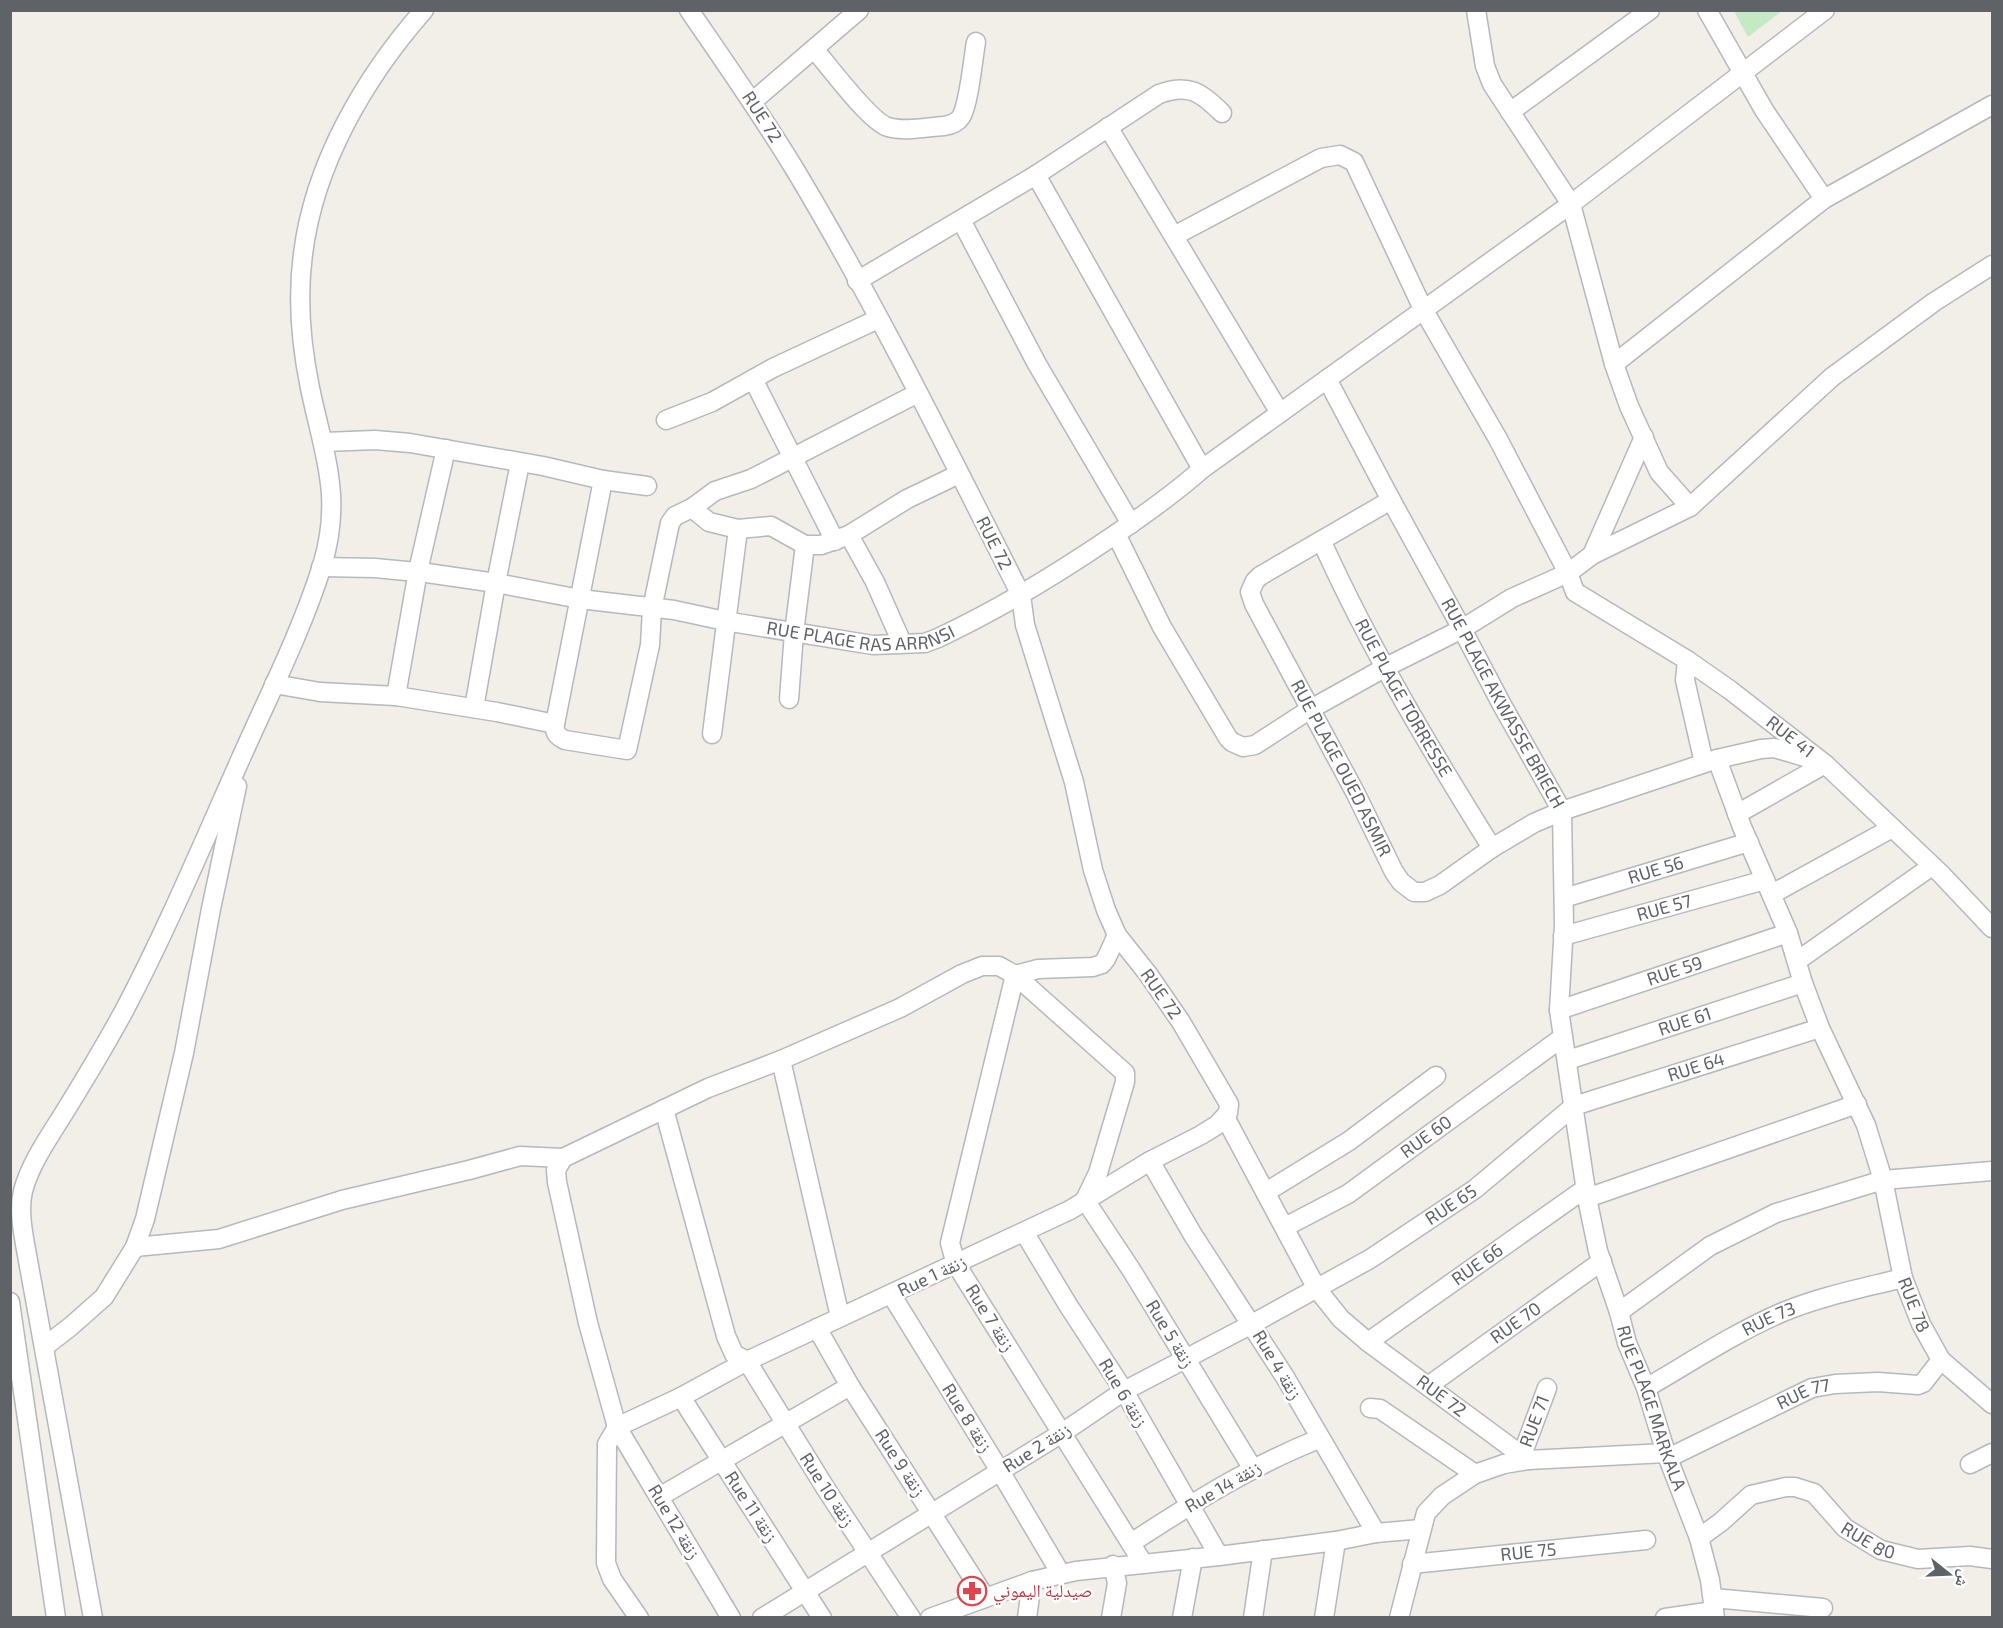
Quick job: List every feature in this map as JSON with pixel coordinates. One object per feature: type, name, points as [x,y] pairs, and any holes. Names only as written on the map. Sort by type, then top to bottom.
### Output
[{"type":"street","points":[[93,1617],[23,1234],[21,1208],[16,1193],[125,1008],[244,752],[321,567],[331,522],[332,495],[330,471],[310,386],[301,322],[300,291],[309,219],[320,182],[350,117],[369,84],[424,10]]},
{"type":"street","name":"RUE 72","points":[[689,10],[752,102],[798,175],[918,393],[1021,595],[1028,634],[1074,783],[1093,870],[1106,910],[1117,935],[1148,974],[1181,1022],[1317,1289],[1341,1319],[1368,1342],[1525,1457]]},
{"type":"street","points":[[1493,10],[1477,16],[1485,66],[1492,84],[1571,204],[1614,364],[1629,406],[1659,472],[1690,507]]},
{"type":"street","points":[[1510,112],[1650,10]]},
{"type":"street","points":[[1707,10],[1764,111],[1824,199]]},
{"type":"street","name":"RUE PLAGE RAS ARRNSI","points":[[321,567],[375,567],[496,583],[580,599],[674,610],[725,621],[873,645],[925,643],[1021,595],[1123,529],[1423,309],[1571,204],[1825,10]]},
{"type":"street","points":[[752,102],[856,11]]},
{"type":"street","points":[[814,49],[872,117],[888,127],[945,126],[951,125],[960,118],[965,107],[976,42]]},
{"type":"street","points":[[857,281],[1036,175],[1159,94],[1170,89],[1182,88],[1194,91],[1203,95],[1222,113]]},
{"type":"street","points":[[1614,364],[1824,199],[1992,105]]},
{"type":"street","points":[[1108,127],[1280,413]]},
{"type":"street","name":"RUE 41","points":[[1174,236],[1305,165],[1322,158],[1340,155],[1353,162],[1423,309],[1498,440],[1568,573],[1575,592],[1687,660],[1730,690],[1825,764],[1932,866],[1992,928]]},
{"type":"street","points":[[1036,175],[1202,470]]},
{"type":"street","points":[[960,220],[1123,529],[1162,627],[1228,738],[1243,747],[1256,745],[1309,710],[1386,667],[1462,629],[1512,598],[1568,573],[1592,555],[1690,507],[1832,377],[1934,302],[1992,265]]},
{"type":"street","points":[[666,420],[712,402],[772,368],[878,319]]},
{"type":"street","points":[[753,379],[792,458],[842,538],[872,576],[903,643]]},
{"type":"street","name":"RUE PLAGE AKWASSE BRIECH","points":[[1327,379],[1502,705],[1562,811],[1564,898],[1559,1010],[1587,1193]]},
{"type":"street","points":[[603,480],[555,731],[558,737],[565,740],[627,750],[650,645],[652,609],[670,523],[675,516],[692,508],[716,491],[751,479],[918,393]]},
{"type":"street","points":[[1592,555],[1644,437]]},
{"type":"street","points":[[324,442],[399,441],[603,480],[647,486]]},
{"type":"street","points":[[396,696],[418,572],[446,449]]},
{"type":"street","points":[[474,708],[520,463]]},
{"type":"street","points":[[692,508],[709,522],[738,529],[771,526],[805,544],[821,545],[842,538],[906,498],[959,474]]},
{"type":"street","name":"RUE PLAGE OUED ASMIR","points":[[1391,500],[1267,572],[1255,581],[1250,592],[1309,710],[1401,882],[1414,891],[1425,892],[1440,885],[1492,848]]},
{"type":"street","points":[[712,734],[738,529]]},
{"type":"street","name":"RUE PLAGE TORRESSE","points":[[1322,542],[1341,584],[1438,762],[1492,848]]},
{"type":"street","points":[[789,699],[794,633],[805,544]]},
{"type":"street","name":"RUE 78","points":[[1687,660],[1685,680],[1711,761],[1737,814],[1788,933],[1820,1028],[1866,1125],[1883,1180],[1903,1278],[1921,1324],[1941,1360],[1992,1404]]},
{"type":"street","points":[[274,684],[320,692],[396,696],[555,724]]},
{"type":"street","points":[[1492,848],[1534,823],[1562,811],[1711,761],[1774,748],[1825,764]]},
{"type":"street","points":[[44,1347],[104,1297],[135,1246],[145,1219],[184,1053],[244,752]]},
{"type":"street","points":[[1737,814],[1825,764]]},
{"type":"street","points":[[1769,887],[1892,828]]},
{"type":"street","name":"RUE 56","points":[[1564,898],[1749,842]]},
{"type":"street","points":[[1797,961],[1932,866]]},
{"type":"street","name":"RUE 57","points":[[1563,936],[1769,887]]},
{"type":"street","name":"RUE 59","points":[[1559,1010],[1788,933]]},
{"type":"street","points":[[1015,975],[1038,969],[1093,967],[1102,964],[1117,935]]},
{"type":"street","points":[[135,1246],[219,1239],[342,1200],[520,1156],[563,1158],[708,1088],[781,1060],[900,1008],[962,974],[982,966],[999,966],[1015,975],[1125,1073],[1125,1082],[1098,1173],[1085,1200]]},
{"type":"street","name":"Rue 7 زنقة","points":[[1015,975],[950,1243],[956,1264],[1143,1563]]},
{"type":"street","name":"RUE 61","points":[[1568,1060],[1803,983]]},
{"type":"street","name":"RUE 64","points":[[1574,1106],[1820,1028]]},
{"type":"street","name":"RUE 60","points":[[1285,1227],[1348,1194],[1563,1037]]},
{"type":"street","points":[[781,1060],[840,1317]]},
{"type":"street","points":[[1266,1192],[1349,1142],[1436,1076]]},
{"type":"street","name":"RUE 66","points":[[1368,1342],[1587,1193],[1857,1104]]},
{"type":"street","name":"RUE 65","points":[[1317,1289],[1370,1259],[1475,1189],[1574,1106]]},
{"type":"street","name":"Rue 10 زنقة","points":[[664,1109],[726,1336],[734,1354],[747,1361],[784,1424],[911,1617]]},
{"type":"street","name":"Rue 1 زنقة","points":[[617,1427],[681,1397],[747,1361],[1024,1232],[1085,1200],[1150,1161],[1201,1136],[1227,1110]]},
{"type":"street","name":"Rue 12 زنقة","points":[[563,1158],[556,1170],[556,1182],[588,1323],[617,1427],[731,1617]]},
{"type":"street","name":"Rue 4 زنقة","points":[[1150,1161],[1193,1235],[1252,1324],[1376,1533]]},
{"type":"street","points":[[1619,1312],[1710,1246],[1776,1213],[1883,1180],[1992,1171]]},
{"type":"street","name":"RUE PLAGE MARKALA","points":[[1587,1193],[1602,1261],[1627,1343],[1646,1388],[1667,1455],[1699,1538],[1714,1609]]},
{"type":"street","name":"Rue 5 زنقة","points":[[1085,1200],[1132,1271],[1253,1469]]},
{"type":"street","name":"Rue 6 زنقة","points":[[1024,1232],[1124,1391],[1219,1556]]},
{"type":"street","name":"RUE 70","points":[[1428,1386],[1602,1261]]},
{"type":"street","name":"RUE 73","points":[[1646,1388],[1745,1331],[1783,1312],[1821,1298],[1903,1278]]},
{"type":"street","name":"Rue 2 زنقة","points":[[762,1617],[1000,1471],[1124,1391],[1317,1289]]},
{"type":"street","name":"Rue 8 زنقة","points":[[891,1294],[1061,1574]]},
{"type":"street","points":[[10,1302],[56,1617]]},
{"type":"street","name":"Rue 9 زنقة","points":[[817,1328],[850,1386],[985,1597]]},
{"type":"street","name":"RUE 77","points":[[1667,1455],[1812,1388],[1835,1384],[1878,1382],[1918,1385],[1923,1383],[1941,1360]]},
{"type":"street","points":[[659,1497],[850,1386]]},
{"type":"street","name":"RUE 71","points":[[1525,1457],[1547,1388]]},
{"type":"street","name":"Rue 11 زنقة","points":[[681,1397],[822,1617]]},
{"type":"street","points":[[1370,1408],[1380,1409],[1475,1474]]},
{"type":"street","points":[[617,1427],[607,1444],[606,1563],[612,1579],[639,1617]]},
{"type":"street","name":"Rue 14 زنقة","points":[[1131,1543],[1253,1469],[1282,1453],[1319,1439]]},
{"type":"street","points":[[1970,1464],[1992,1453]]},
{"type":"street","points":[[1399,1617],[1426,1513],[1435,1501],[1475,1474],[1525,1457],[1667,1455]]},
{"type":"street","name":"RUE 80","points":[[1699,1538],[1751,1495],[1786,1487],[1797,1487],[1814,1493],[1845,1528],[1881,1550],[1918,1559],[1971,1556],[1992,1559]]},
{"type":"street","points":[[930,1617],[1032,1581],[1061,1574],[1113,1565],[1219,1556],[1336,1541],[1376,1533],[1421,1529]]},
{"type":"street","name":"RUE 75","points":[[1412,1564],[1646,1540]]},
{"type":"street","points":[[1324,1617],[1336,1541]]},
{"type":"street","points":[[1253,1617],[1263,1550]]},
{"type":"street","points":[[1182,1617],[1193,1558]]},
{"type":"street","points":[[1111,1617],[1117,1583],[1113,1565]]},
{"type":"street","points":[[1027,1617],[1032,1581]]},
{"type":"street","points":[[1665,1617],[1714,1609],[1823,1608]]},
{"type":"green space","points":[[1734,11],[1782,11],[1748,37]]},
{"type":"place","name":"صيدلية اليموني","points":[[972,1591]]}]
